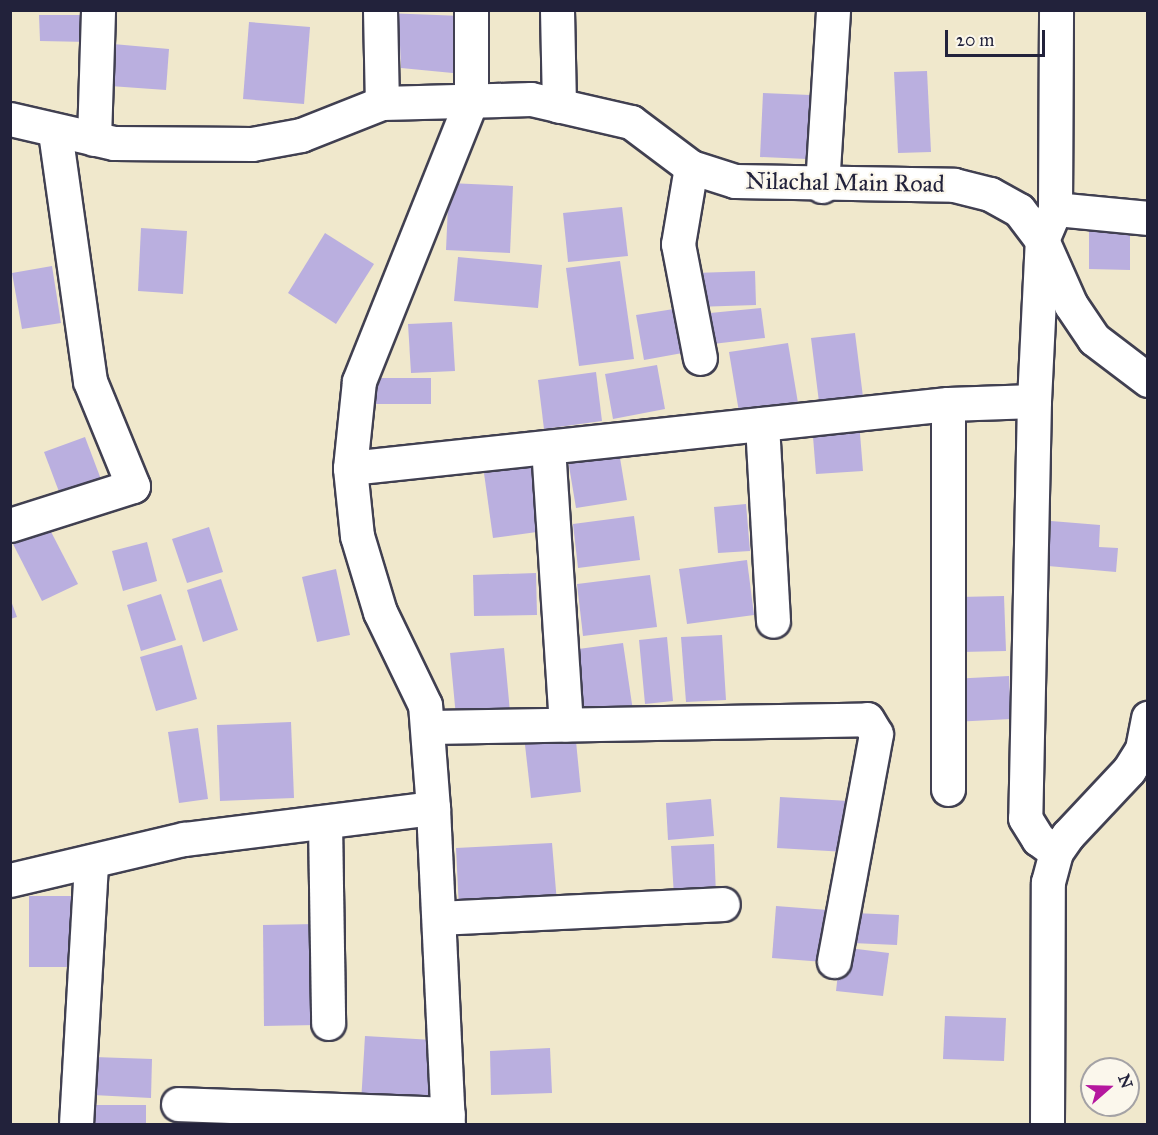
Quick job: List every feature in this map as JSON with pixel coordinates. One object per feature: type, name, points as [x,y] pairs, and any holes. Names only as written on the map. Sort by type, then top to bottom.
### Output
[{"type":"street","points":[[94,139],[99,10]]},
{"type":"street","points":[[380,10],[382,103]]},
{"type":"street","points":[[178,1104],[448,1119],[430,727],[425,705],[380,612],[357,536],[350,468],[359,381],[471,101],[471,10]]},
{"type":"street","points":[[557,10],[559,105]]},
{"type":"street","points":[[822,186],[833,10]]},
{"type":"street","points":[[1056,10],[1055,209],[1042,240],[1034,401],[1025,818],[1038,839],[1056,852]]},
{"type":"street","name":"Nilachal Main Road","points":[[10,119],[55,132],[94,139],[252,144],[301,135],[382,103],[531,99],[631,122],[691,167],[735,181],[822,186],[963,187],[990,194],[1019,210],[1042,240],[1071,305],[1094,339],[1148,380]]},
{"type":"street","points":[[10,525],[133,486],[90,381],[55,132]]},
{"type":"street","points":[[691,167],[678,244],[700,358]]},
{"type":"street","points":[[1055,209],[1148,218]]},
{"type":"street","points":[[350,468],[948,404],[1034,401]]},
{"type":"street","points":[[948,404],[948,789]]},
{"type":"street","points":[[762,424],[773,621]]},
{"type":"street","points":[[548,447],[566,724]]},
{"type":"street","points":[[430,727],[856,717],[874,725],[834,961]]},
{"type":"street","points":[[1047,1125],[1048,910],[1056,852],[1129,770],[1142,749],[1148,718]]},
{"type":"street","points":[[10,880],[184,839],[433,808]]},
{"type":"street","points":[[325,822],[328,1023]]},
{"type":"street","points":[[76,1125],[91,861]]},
{"type":"street","points":[[439,918],[723,904]]},
{"type":"building","points":[[385,13],[462,16],[463,74],[401,68],[400,45],[385,45]]},
{"type":"building","points":[[39,15],[88,15],[89,42],[40,41]]},
{"type":"building","points":[[249,22],[310,27],[304,104],[243,99]]},
{"type":"building","points":[[113,44],[169,49],[166,90],[110,86]]},
{"type":"building","points":[[927,71],[931,152],[898,153],[894,72]]},
{"type":"building","points":[[763,93],[810,95],[807,159],[760,157]]},
{"type":"building","points":[[449,183],[513,186],[510,253],[446,250]]},
{"type":"building","points":[[622,207],[628,256],[568,262],[563,213]]},
{"type":"building","points":[[1089,225],[1130,226],[1130,270],[1089,269]]},
{"type":"building","points":[[141,228],[187,231],[183,294],[138,291]]},
{"type":"building","points":[[325,233],[374,264],[336,324],[288,293]]},
{"type":"building","points":[[458,257],[542,265],[538,308],[454,301]]},
{"type":"building","points":[[620,261],[634,359],[579,366],[566,268]]},
{"type":"building","points":[[52,266],[61,323],[22,329],[12,273]]},
{"type":"building","points":[[755,271],[756,305],[695,307],[694,273]]},
{"type":"building","points":[[680,308],[688,352],[644,360],[636,315]]},
{"type":"building","points":[[761,308],[765,338],[704,345],[700,314]]},
{"type":"building","points":[[452,322],[455,371],[411,373],[408,324]]},
{"type":"building","points":[[855,333],[863,397],[819,402],[811,338]]},
{"type":"building","points":[[788,343],[798,403],[739,412],[729,352]]},
{"type":"building","points":[[657,365],[665,409],[613,419],[605,374]]},
{"type":"building","points":[[596,372],[602,421],[544,429],[538,380]]},
{"type":"building","points":[[373,378],[431,378],[431,404],[373,404]]},
{"type":"building","points":[[859,421],[863,471],[816,474],[812,424]]},
{"type":"building","points":[[85,437],[102,482],[61,497],[44,452]]},
{"type":"building","points":[[619,452],[627,500],[576,508],[568,460]]},
{"type":"building","points":[[534,459],[544,531],[493,538],[483,466]]},
{"type":"building","points":[[746,504],[750,551],[718,553],[714,507]]},
{"type":"building","points":[[634,516],[640,560],[578,568],[573,524]]},
{"type":"building","points":[[1051,521],[1100,525],[1099,547],[1118,548],[1116,572],[1048,566]]},
{"type":"building","points":[[47,524],[78,584],[42,601],[12,542]]},
{"type":"building","points":[[209,527],[223,572],[187,583],[172,539]]},
{"type":"building","points":[[147,542],[157,581],[123,591],[112,551]]},
{"type":"building","points":[[747,560],[754,615],[687,624],[679,569]]},
{"type":"building","points":[[336,569],[350,635],[317,642],[302,577]]},
{"type":"building","points":[[536,573],[537,615],[474,616],[473,575]]},
{"type":"building","points":[[650,575],[657,627],[583,636],[577,584]]},
{"type":"building","points":[[221,579],[238,630],[203,642],[187,590]]},
{"type":"building","points":[[161,594],[176,640],[141,651],[127,605]]},
{"type":"building","points":[[1004,596],[1006,651],[961,652],[959,597]]},
{"type":"building","points":[[10,598],[17,617],[10,619]]},
{"type":"building","points":[[722,635],[726,700],[686,702],[681,637]]},
{"type":"building","points":[[667,637],[673,701],[645,704],[639,640]]},
{"type":"building","points":[[623,643],[633,711],[580,718],[571,650]]},
{"type":"building","points":[[182,645],[197,699],[156,711],[140,657]]},
{"type":"building","points":[[504,648],[510,712],[456,717],[450,653]]},
{"type":"building","points":[[1009,676],[1011,719],[953,722],[951,679]]},
{"type":"building","points":[[291,722],[294,798],[220,801],[217,725]]},
{"type":"building","points":[[198,728],[208,799],[179,803],[168,732]]},
{"type":"building","points":[[575,731],[581,792],[531,798],[524,736]]},
{"type":"building","points":[[780,797],[849,801],[846,852],[777,848]]},
{"type":"building","points":[[711,799],[714,836],[668,840],[666,803]]},
{"type":"building","points":[[552,843],[557,903],[459,909],[456,848]]},
{"type":"building","points":[[714,844],[716,895],[674,897],[671,846]]},
{"type":"building","points":[[29,896],[72,896],[72,967],[29,967]]},
{"type":"building","points":[[776,906],[828,910],[824,962],[772,958]]},
{"type":"building","points":[[854,913],[899,915],[897,945],[852,943]]},
{"type":"building","points":[[316,924],[317,1025],[264,1026],[263,925]]},
{"type":"building","points":[[841,947],[889,953],[883,996],[836,991]]},
{"type":"building","points":[[945,1016],[1006,1018],[1004,1061],[943,1059]]},
{"type":"building","points":[[365,1036],[433,1040],[429,1107],[361,1103]]},
{"type":"building","points":[[550,1048],[552,1093],[491,1095],[490,1051]]},
{"type":"building","points":[[94,1057],[152,1059],[151,1098],[93,1095]]},
{"type":"building","points":[[90,1105],[146,1105],[146,1124],[89,1124]]}]
